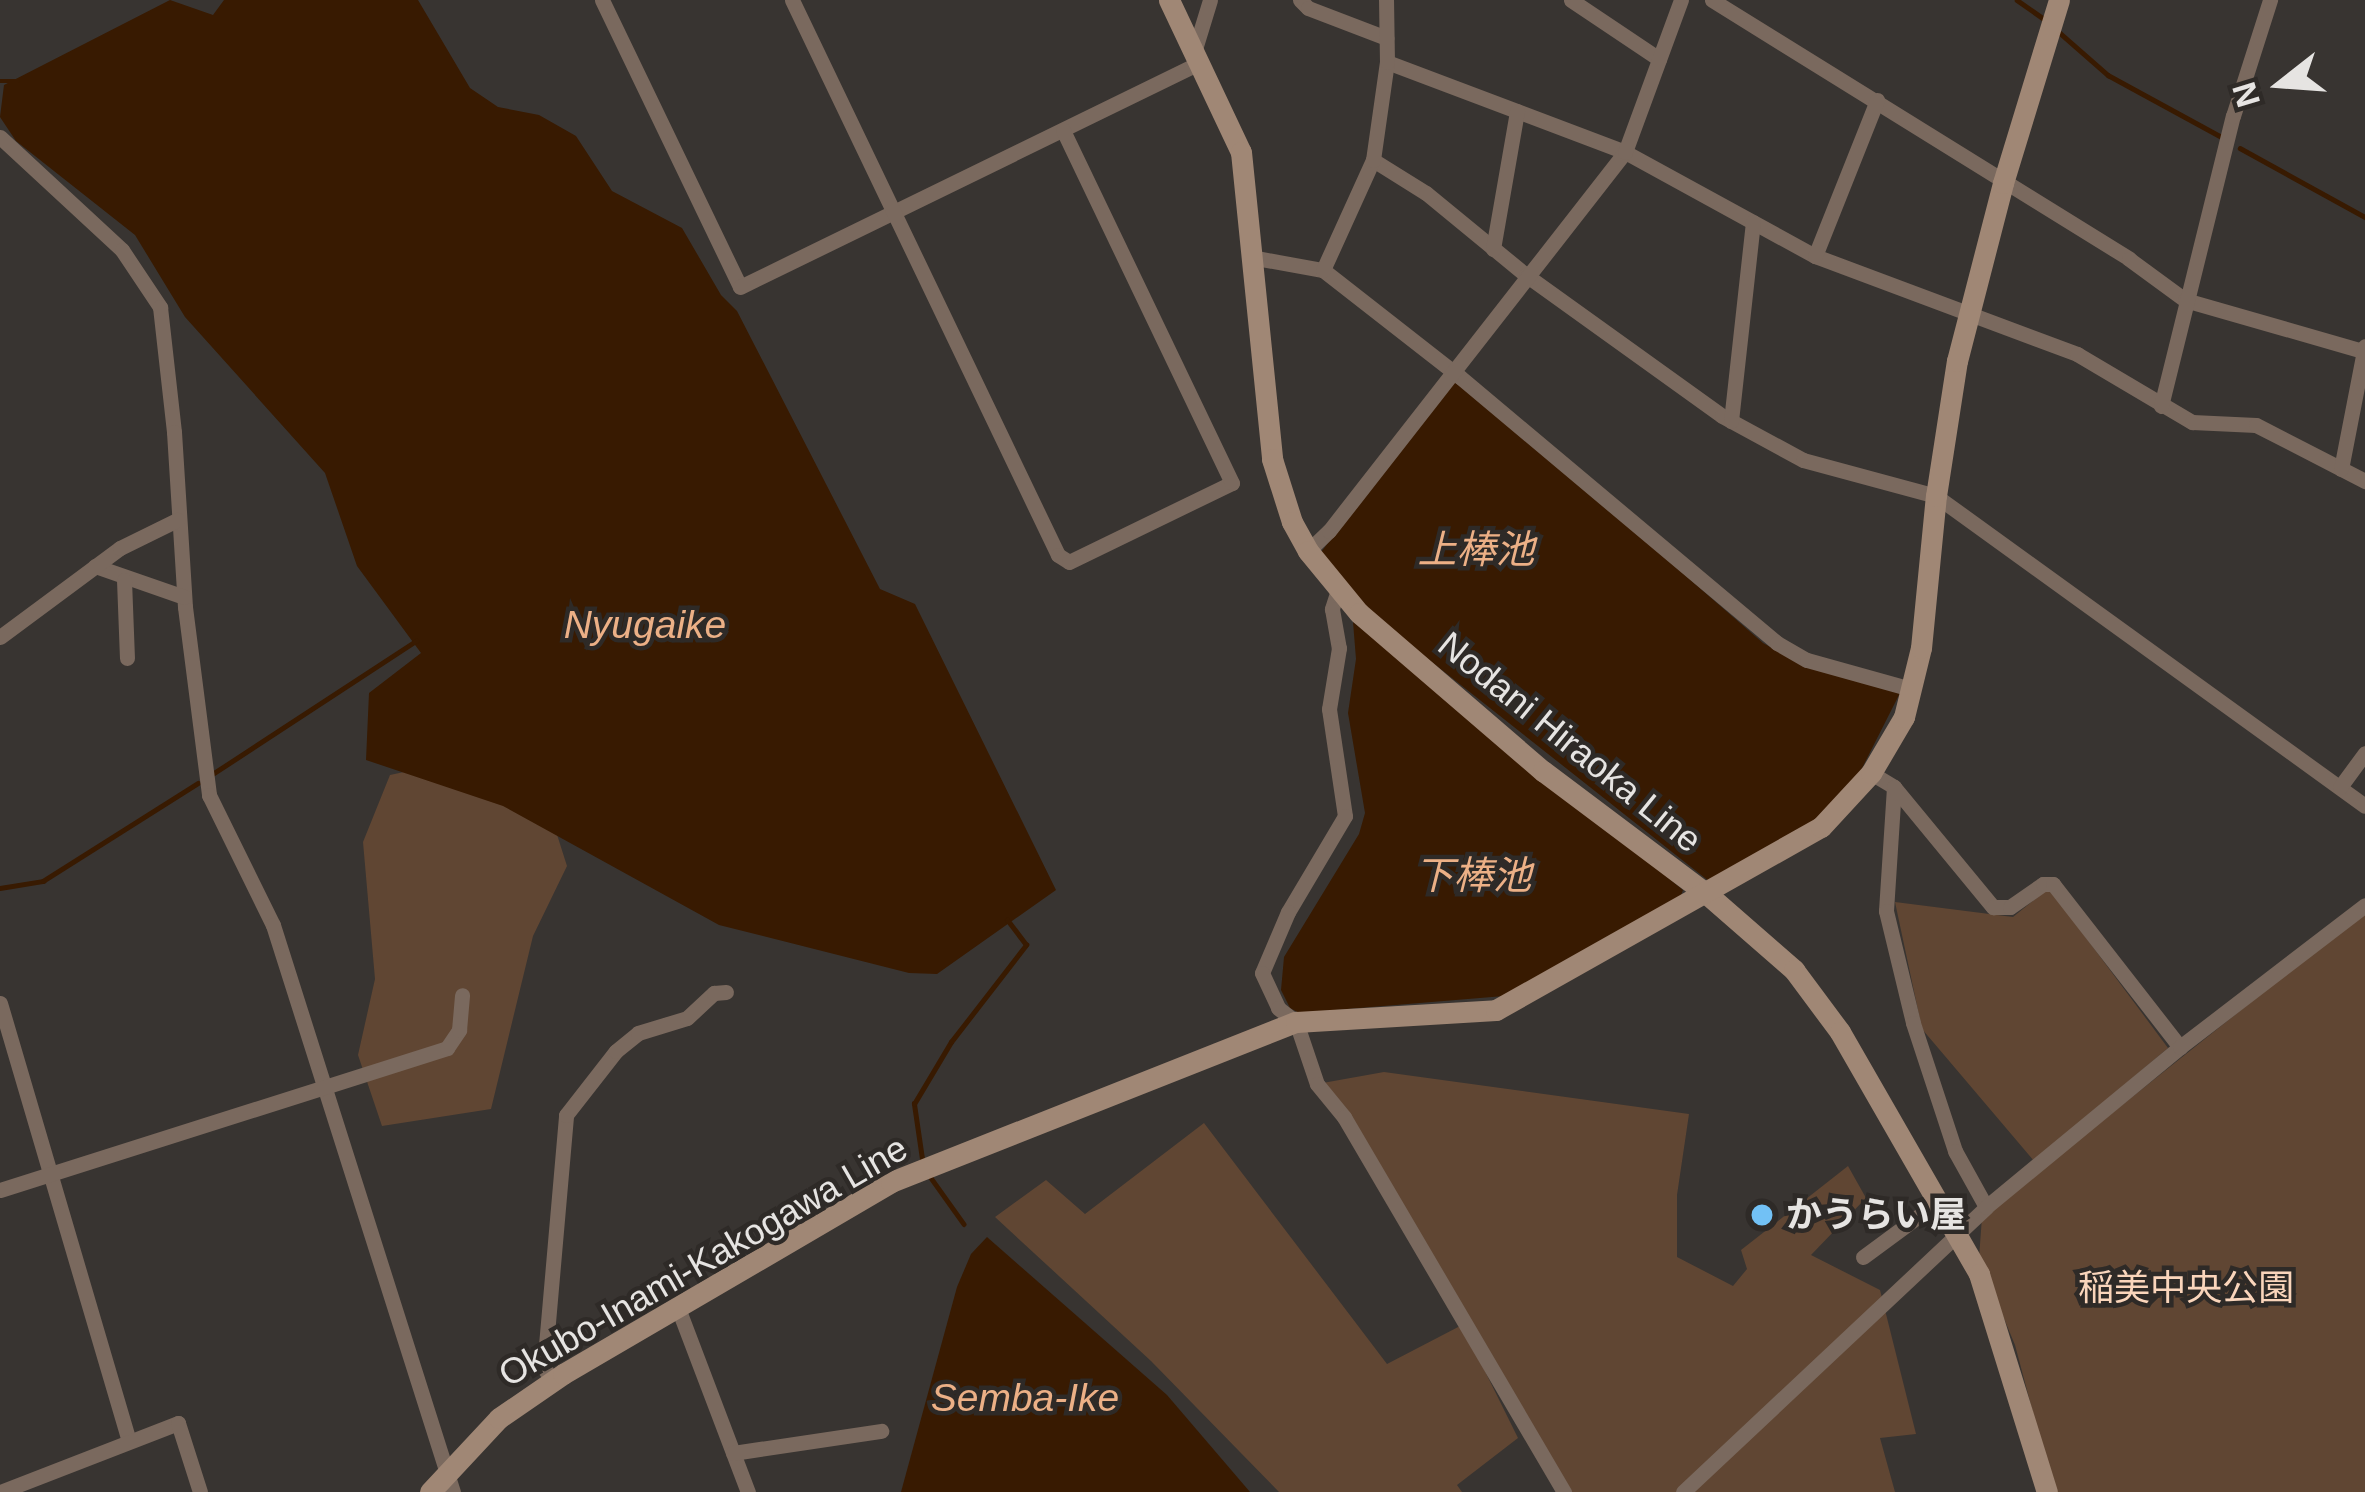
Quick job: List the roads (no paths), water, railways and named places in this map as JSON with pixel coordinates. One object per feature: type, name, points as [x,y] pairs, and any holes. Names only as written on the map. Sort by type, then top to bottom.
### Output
[{"type":"main road","name":"Nodani Hiraoka Line","points":[[1168,0],[1241,152],[1256,258],[1272,459],[1292,522],[1308,551],[1338,590],[1543,771],[1707,894],[1794,970],[1840,1032],[1958,1234],[2012,1369],[2047,1492]]},
{"type":"main road","name":"Okubo-Inami-Kakogawa Line","points":[[430,1492],[450,1482],[499,1418],[553,1381],[915,1172],[1296,1022],[1496,1010],[1821,827],[1871,773],[1904,717],[1921,648],[1936,496],[1957,362],[2003,183],[2059,0]]},
{"type":"street","points":[[602,0],[740,287],[1063,130],[1198,56],[1210,0]]},
{"type":"street","points":[[792,0],[1062,561],[1226,490],[1232,483],[1063,130]]},
{"type":"street","points":[[1300,0],[1308,8],[1386,38]]},
{"type":"street","points":[[1323,270],[1373,160],[1387,62],[1386,0]]},
{"type":"street","points":[[1571,0],[1659,58]]},
{"type":"street","points":[[1308,551],[1329,531],[1625,152],[1681,0]]},
{"type":"street","points":[[1712,0],[2129,259],[2185,300],[2364,348],[2341,469]]},
{"type":"street","points":[[2162,406],[2233,116],[2270,0]]},
{"type":"street","points":[[1387,62],[1625,152],[1814,256],[2077,354],[2192,422],[2255,425],[2365,481]]},
{"type":"street","points":[[1814,256],[1877,100]]},
{"type":"street","points":[[1493,249],[1517,111]]},
{"type":"street","points":[[0,137],[122,250],[160,307],[174,432],[184,597],[209,795],[273,926],[450,1482]]},
{"type":"street","points":[[1373,160],[1426,193],[1526,274],[1731,421],[1803,460],[1936,496],[2365,806]]},
{"type":"street","points":[[1731,421],[1753,222]]},
{"type":"street","points":[[1256,258],[1323,270],[1452,370],[1777,643],[1808,660],[1911,689]]},
{"type":"street","points":[[0,637],[95,566],[177,520]]},
{"type":"street","points":[[95,566],[124,580],[184,597]]},
{"type":"street","points":[[124,580],[127,658]]},
{"type":"street","points":[[1338,590],[1332,609],[1339,648],[1328,709],[1346,816],[1288,912],[1262,973],[1278,1008],[1296,1022],[1317,1084],[1344,1117],[1564,1492]]},
{"type":"street","points":[[2340,787],[2365,753]]},
{"type":"street","points":[[1871,773],[1894,788],[1993,907],[2010,907],[2043,884],[2054,884],[2180,1047]]},
{"type":"street","points":[[1894,788],[1886,911],[1913,1023],[1954,1151],[1986,1207]]},
{"type":"street","points":[[1683,1492],[1986,1207],[2180,1047],[2365,905]]},
{"type":"street","points":[[553,1381],[544,1368],[566,1114],[616,1051],[638,1034],[687,1018],[714,993],[726,992]]},
{"type":"street","points":[[0,1190],[447,1048],[459,1030],[462,995]]},
{"type":"street","points":[[0,1003],[129,1441]]},
{"type":"street","points":[[1863,1257],[1939,1201]]},
{"type":"street","points":[[678,1308],[748,1492]]},
{"type":"street","points":[[0,1492],[33,1486],[178,1423],[200,1492]]},
{"type":"street","points":[[733,1453],[880,1431]]},
{"type":"water","name":"Nyugaike","points":[[170,0],[213,15],[224,0],[418,0],[470,88],[498,107],[539,115],[576,136],[612,191],[682,228],[721,295],[737,311],[880,589],[915,604],[1056,890],[937,974],[909,973],[719,925],[503,806],[366,760],[369,693],[421,653],[357,566],[325,473],[185,317],[135,235],[16,141],[0,117],[4,85]]},
{"type":"water","name":"上棒池","points":[[1458,378],[1763,643],[1804,666],[1900,693],[1854,784],[1809,830],[1710,882],[1366,610],[1321,552]]},
{"type":"water","name":"下棒池","points":[[1353,622],[1683,890],[1679,901],[1504,996],[1299,1013],[1290,1008],[1281,990],[1284,957],[1359,834],[1365,813],[1348,713],[1356,659]]},
{"type":"water","name":"Semba-Ike","points":[[987,1237],[1167,1395],[1250,1492],[901,1492],[957,1287],[971,1254]]},
{"type":"waterway","points":[[2017,0],[2043,18]]},
{"type":"waterway","points":[[2060,33],[2108,75],[2220,136]]},
{"type":"waterway","points":[[0,81],[18,81]]},
{"type":"waterway","points":[[2240,148],[2365,217]]},
{"type":"waterway","points":[[211,775],[416,641]]},
{"type":"waterway","points":[[0,888],[43,881],[198,783]]},
{"type":"waterway","points":[[922,1159],[914,1104],[951,1042],[1026,945],[1007,920]]},
{"type":"waterway","points":[[929,1175],[964,1224]]},
{"type":"place","name":"かうらい屋","points":[[1762,1215]]},
{"type":"park label","name":"稲美中央公園","points":[[2186,1288]]}]
